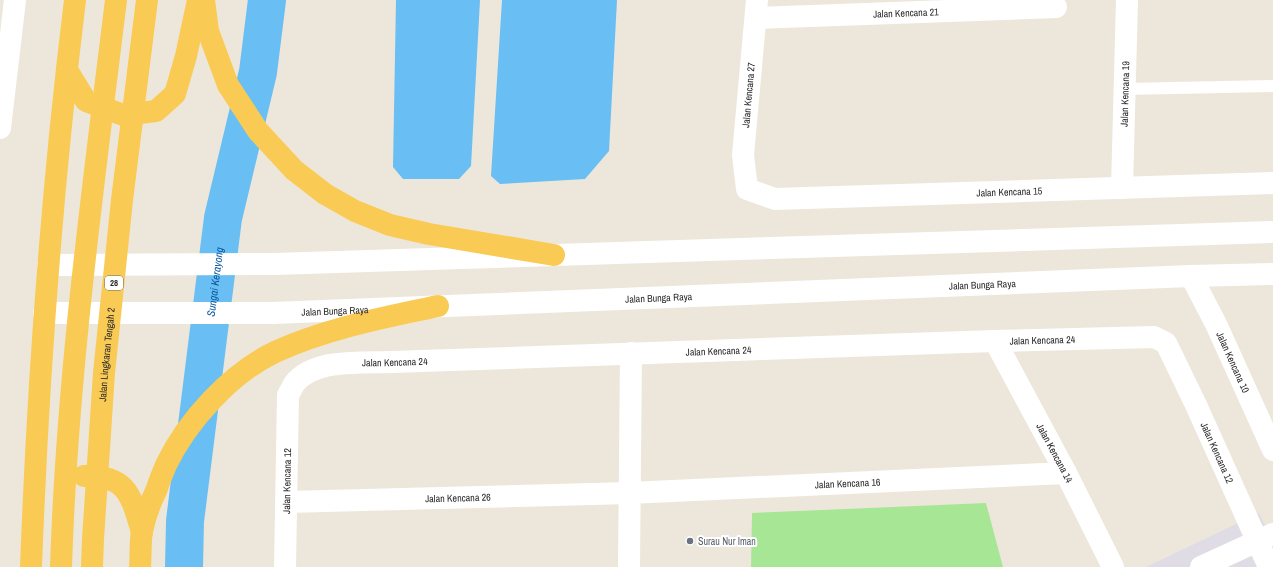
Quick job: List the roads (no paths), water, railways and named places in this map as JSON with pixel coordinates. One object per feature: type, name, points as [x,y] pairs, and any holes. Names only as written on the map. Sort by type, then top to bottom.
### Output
[{"type":"highway","points":[[31,567],[44,313],[75,0]]},
{"type":"highway","points":[[61,567],[73,372],[116,0]]},
{"type":"highway","name":"Jalan Lingkaran Tengah 2","points":[[92,567],[104,373],[122,200],[147,0]]},
{"type":"highway","points":[[67,70],[86,101],[123,115],[156,111],[174,94],[186,56],[198,0]]},
{"type":"highway","points":[[204,0],[208,31],[228,85],[258,131],[294,170],[325,194],[354,211],[390,226],[429,234],[554,254]]},
{"type":"highway","points":[[140,567],[142,532],[151,501],[166,465],[184,434],[214,398],[240,373],[274,352],[316,335],[362,322],[438,306]]},
{"type":"highway","points":[[33,518],[58,485],[74,476],[93,476],[111,479],[124,487],[133,500],[142,532]]},
{"type":"street","points":[[0,128],[4,71],[15,0]]},
{"type":"street","name":"Jalan Kencana 19","points":[[1122,188],[1127,0]]},
{"type":"street","name":"Jalan Kencana 21","points":[[756,9],[1025,4],[1056,7]]},
{"type":"street","name":"Jalan Kencana 27","points":[[747,189],[743,155],[756,9]]},
{"type":"street","name":"Jalan Kencana 15","points":[[747,189],[775,199],[1273,183]]},
{"type":"street","points":[[48,266],[274,264],[1273,232]]},
{"type":"street","name":"Jalan Bunga Raya","points":[[44,313],[273,313],[1273,274]]},
{"type":"street","name":"Jalan Kencana 10","points":[[1192,276],[1216,324],[1273,450]]},
{"type":"street","name":"Jalan Kencana 24","points":[[288,395],[295,384],[305,375],[316,368],[334,364],[995,340],[1154,337],[1162,340]]},
{"type":"street","name":"Jalan Kencana 14","points":[[995,340],[1066,473],[1113,567]]},
{"type":"street","name":"Jalan Kencana 12","points":[[1162,340],[1166,343],[1265,538],[1269,567]]},
{"type":"street","points":[[629,567],[630,353]]},
{"type":"street","name":"Jalan Kencana 12","points":[[285,567],[288,395]]},
{"type":"street","name":"Jalan Kencana 16","points":[[630,493],[1066,473]]},
{"type":"street","name":"Jalan Kencana 26","points":[[287,502],[630,493]]},
{"type":"street","points":[[1201,567],[1265,538]]},
{"type":"lane","points":[[1124,89],[1273,86]]},
{"type":"water","points":[[396,0],[480,0],[471,166],[459,179],[403,179],[393,167]]},
{"type":"water","points":[[502,0],[617,0],[609,151],[585,179],[500,184],[491,176]]},
{"type":"waterway","name":"Sungai Kerayong","points":[[184,567],[185,521],[223,218],[258,72],[267,0]]},
{"type":"place","name":"Surau Nur Iman","points":[[690,541]]}]
